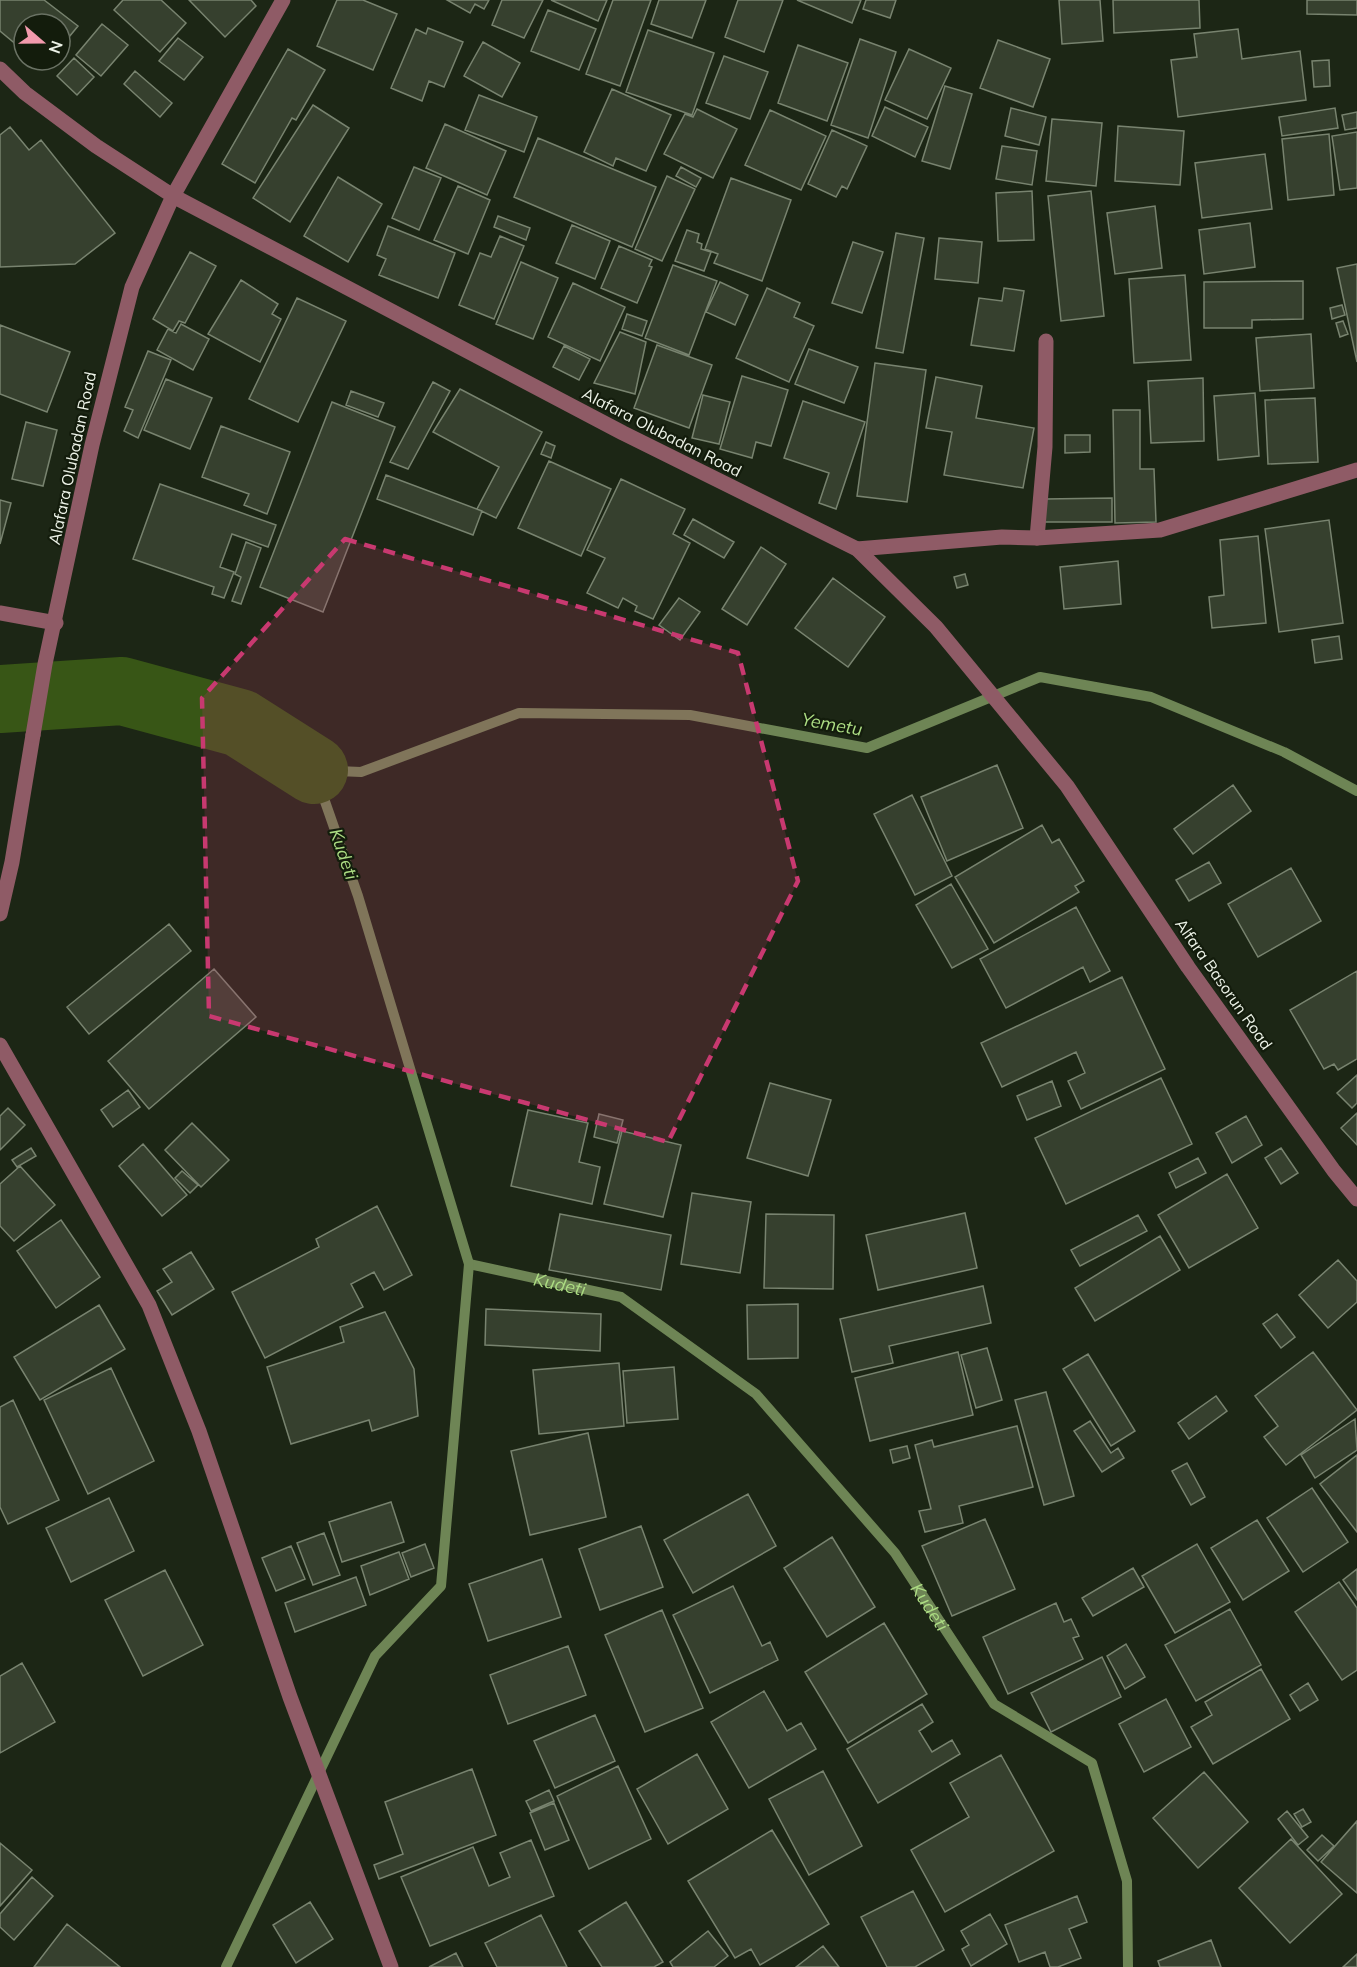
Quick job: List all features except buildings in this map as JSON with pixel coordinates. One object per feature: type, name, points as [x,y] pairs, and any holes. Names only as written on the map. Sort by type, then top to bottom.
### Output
[{"type":"street","name":"Alafara Olubadan Road","points":[[0,914],[12,862],[45,664],[56,623],[108,372],[132,287],[173,196],[283,0]]},
{"type":"street","name":"Alafara Olubadan Road","points":[[0,69],[25,93],[96,146],[173,196],[613,428],[857,549],[936,627],[1067,786]]},
{"type":"street","points":[[1037,538],[1045,447],[1046,341]]},
{"type":"street","points":[[857,549],[1002,537],[1037,538],[1160,530],[1357,470]]},
{"type":"street","points":[[0,613],[56,623]]},
{"type":"street","name":"Alfara Basorun Road","points":[[1067,786],[1188,967],[1334,1171],[1357,1199]]},
{"type":"street","points":[[0,1045],[149,1305],[200,1431],[290,1697],[391,1967]]},
{"type":"highlighted area","points":[[345,539],[738,653],[798,881],[668,1142],[209,1016],[202,698]]},
{"type":"waterway","name":"Kudeti","points":[[226,1967],[375,1656],[441,1586],[469,1264],[358,896],[314,770],[361,772],[519,713],[690,715],[867,748],[1040,677],[1151,697],[1284,752],[1357,791]]},
{"type":"waterway","name":"Kudeti","points":[[0,699],[122,691],[240,723],[314,770]]},
{"type":"waterway","name":"Kudeti","points":[[469,1264],[621,1297],[756,1394],[895,1553],[994,1704],[1092,1763],[1127,1881],[1128,1967]]},
{"type":"water label","name":"Yemetu","points":[[832,724]]}]
